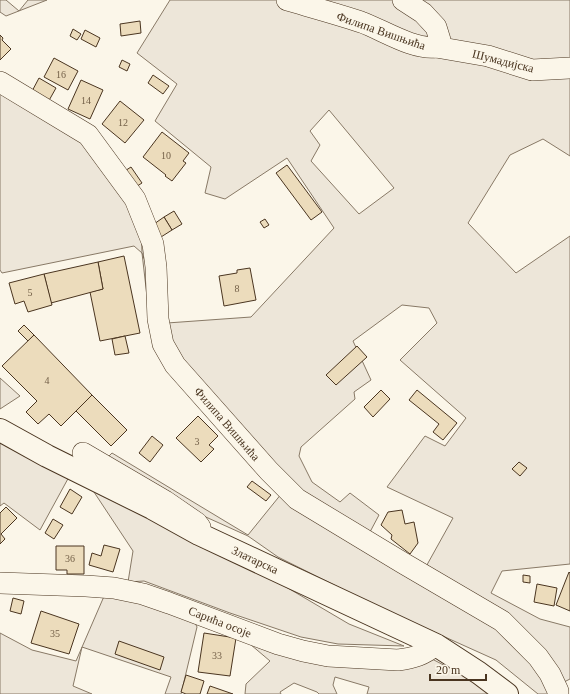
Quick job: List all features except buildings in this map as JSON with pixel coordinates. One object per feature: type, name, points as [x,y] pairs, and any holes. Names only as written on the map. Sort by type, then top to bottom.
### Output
[{"type":"main road","name":"Златарска","points":[[0,430],[47,456],[152,508],[199,534],[436,645],[479,673],[507,694]]},
{"type":"street","name":"Филипа Вишњића","points":[[287,0],[362,22],[416,45],[428,48],[436,47],[440,40],[436,27],[423,13],[403,0]]},
{"type":"street","name":"Шумадијска","points":[[436,47],[488,56],[532,70],[570,68]]},
{"type":"street","name":"Филипа Вишњића","points":[[0,82],[88,135],[135,199],[153,244],[156,267],[158,319],[163,344],[175,365],[269,471],[297,499],[502,621],[538,656],[550,674],[558,694]]},
{"type":"street","points":[[83,454],[164,501],[197,523],[200,527],[199,534]]},
{"type":"street","name":"Сарића осоје","points":[[0,582],[114,588],[143,594],[278,644],[328,656],[398,660],[418,656],[427,652],[436,645]]},
{"type":"shaded area","points":[[0,0],[6,0],[19,11],[6,16],[0,12]]},
{"type":"shaded area","points":[[28,0],[47,0],[19,11]]},
{"type":"shaded area","points":[[170,0],[570,0],[570,156],[543,139],[510,155],[468,223],[516,273],[570,236],[570,564],[502,571],[491,593],[540,619],[570,627],[570,679],[552,688],[554,694],[538,694],[496,660],[374,605],[278,557],[248,536],[97,468],[112,453],[248,535],[282,493],[149,314],[142,253],[167,323],[251,317],[334,228],[287,158],[225,199],[205,193],[211,167],[155,121],[177,84],[137,53]],"holes":[[[329,110],[394,188],[359,214],[311,161],[320,145],[310,131]],[[402,305],[429,308],[437,323],[400,360],[466,418],[445,446],[425,436],[387,487],[453,518],[418,581],[362,547],[379,515],[350,493],[340,502],[312,482],[299,456],[301,447],[355,399],[354,392],[371,380],[353,341]]]},
{"type":"shaded area","points":[[0,84],[83,143],[140,195],[142,253],[134,246],[2,273],[0,270]]},
{"type":"shaded area","points":[[0,378],[20,396],[0,409]]},
{"type":"shaded area","points":[[0,441],[70,475],[40,530],[4,503],[0,506]]},
{"type":"shaded area","points":[[90,486],[242,561],[349,624],[404,646],[338,644],[301,637],[230,613],[144,581],[128,582],[133,551]]},
{"type":"shaded area","points":[[105,594],[188,607],[197,627],[181,694],[165,694],[171,677],[82,647]]},
{"type":"shaded area","points":[[0,633],[32,650],[76,661],[82,647],[73,686],[92,694],[0,694]]},
{"type":"shaded area","points":[[244,639],[308,652],[432,659],[465,676],[491,694],[367,694],[369,687],[335,677],[333,685],[337,694],[319,694],[294,683],[280,692],[281,694],[245,694],[246,684],[270,661]]}]
